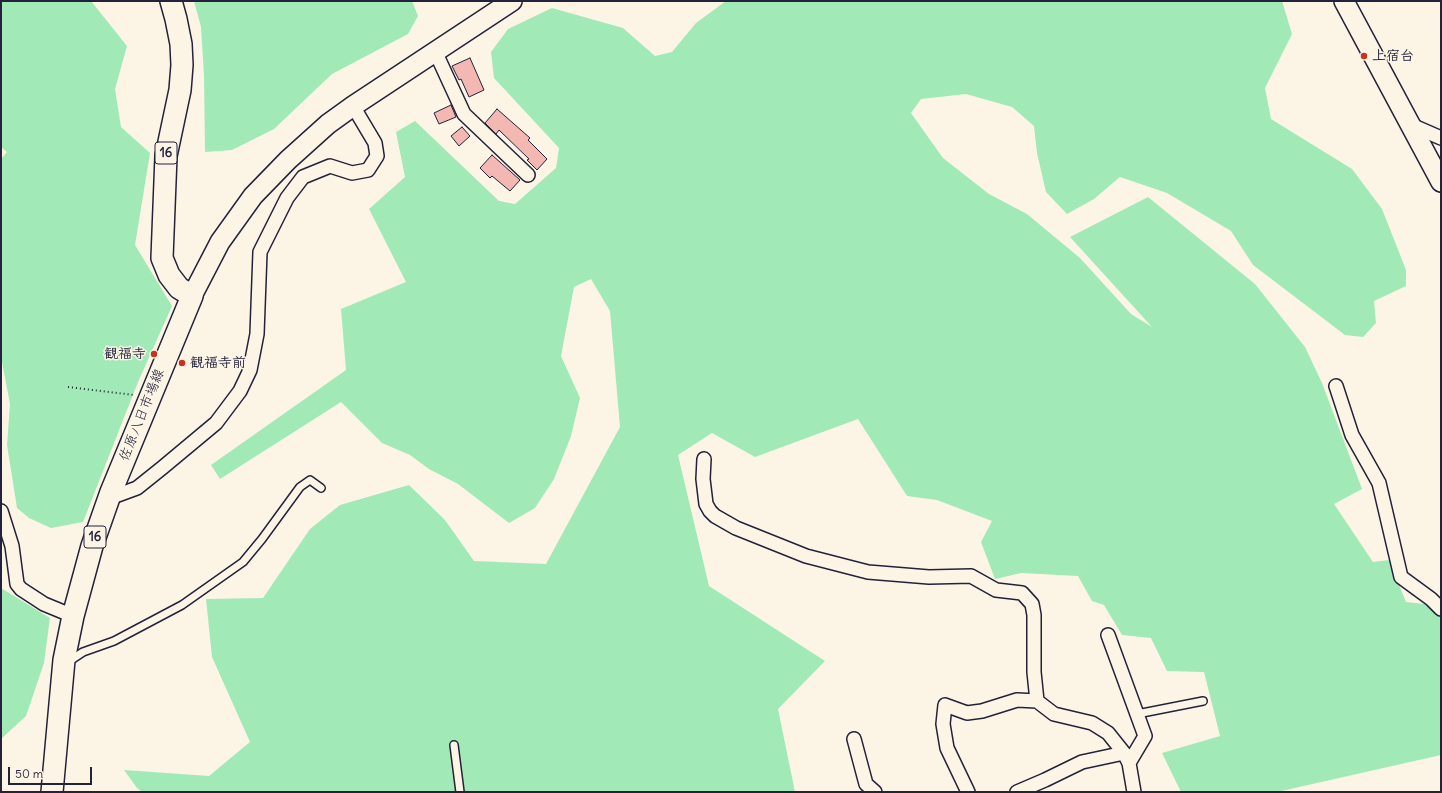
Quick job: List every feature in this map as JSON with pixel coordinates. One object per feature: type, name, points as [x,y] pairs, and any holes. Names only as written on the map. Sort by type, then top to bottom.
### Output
[{"type":"main road","name":"16","points":[[171,1],[181,44],[182,65],[180,90],[166,156],[162,258],[169,276],[179,288],[192,296]]},
{"type":"main road","name":"佐原八日市場線","points":[[52,792],[64,665],[73,616],[92,546],[111,492],[192,296]]},
{"type":"street","points":[[192,296],[220,242],[253,196],[288,160],[328,124],[353,106],[512,1]]},
{"type":"street","points":[[1344,1],[1441,182]]},
{"type":"street","points":[[435,51],[464,114],[528,176]]},
{"type":"street","points":[[111,492],[118,495],[136,488],[162,468],[216,424],[240,391],[250,370],[257,334],[260,252],[287,198],[303,177],[330,166],[352,173],[368,170],[376,156],[375,143],[353,106]]},
{"type":"street","points":[[1409,124],[1441,138]]},
{"type":"street","points":[[1336,386],[1352,435],[1379,483],[1401,577],[1441,608]]},
{"type":"street","points":[[704,459],[706,504],[715,516],[736,528],[806,556],[868,572],[929,577],[971,576],[996,590],[1022,593],[1032,604],[1034,615],[1034,672],[1037,701]]},
{"type":"street","points":[[1,511],[12,546],[17,584],[21,590],[44,604],[73,616]]},
{"type":"street","points":[[1017,792],[1082,762],[1127,758],[1145,736],[1108,634]]},
{"type":"street","points":[[968,792],[947,748],[943,724],[945,705],[967,713],[982,711],[1017,700],[1037,701],[1054,714],[1092,723],[1108,733],[1127,758],[1134,792]]},
{"type":"street","points":[[854,739],[866,784],[875,792]]},
{"type":"lane","points":[[64,665],[83,652],[114,641],[182,605],[243,562],[262,539],[300,487],[310,480],[321,488]]},
{"type":"lane","points":[[1137,714],[1204,701]]},
{"type":"lane","points":[[454,745],[460,792]]},
{"type":"path","points":[[68,387],[132,394]]},
{"type":"green space","points":[[1,1],[91,1],[127,46],[115,89],[121,127],[150,153],[135,245],[172,306],[138,382],[83,522],[51,528],[29,518],[17,508],[7,445],[10,404],[1,357],[1,159],[7,152],[1,147]]},
{"type":"green space","points":[[194,1],[412,1],[418,16],[408,34],[332,74],[274,129],[232,150],[205,152],[204,75],[201,27]]},
{"type":"green space","points":[[726,1],[1282,1],[1292,34],[1265,88],[1271,119],[1352,169],[1382,209],[1406,270],[1406,286],[1374,301],[1376,323],[1363,337],[1345,335],[1253,265],[1231,231],[1167,193],[1120,177],[1094,199],[1067,214],[1046,192],[1037,153],[1034,126],[1012,107],[966,94],[921,99],[911,113],[943,158],[989,194],[1027,214],[1080,258],[1131,314],[1152,327],[1070,237],[1148,197],[1255,284],[1305,347],[1322,383],[1362,489],[1334,504],[1373,562],[1389,560],[1406,602],[1424,604],[1441,617],[1441,755],[1277,792],[1181,792],[1162,753],[1220,736],[1204,672],[1167,671],[1151,638],[1122,635],[1104,605],[1092,601],[1078,576],[1021,573],[995,579],[981,542],[992,521],[937,500],[907,496],[858,419],[755,457],[712,433],[678,455],[709,586],[825,661],[778,709],[795,792],[142,792],[137,788],[124,770],[209,776],[250,742],[212,657],[206,599],[263,598],[310,529],[340,505],[409,485],[445,520],[474,561],[546,564],[620,427],[610,311],[591,279],[574,287],[561,356],[580,398],[571,436],[554,479],[535,508],[509,523],[458,484],[429,469],[410,455],[382,443],[341,402],[220,479],[211,465],[346,370],[341,309],[406,282],[369,209],[405,177],[396,132],[415,121],[499,201],[515,204],[556,168],[559,148],[494,78],[491,52],[508,29],[552,8],[623,28],[655,56],[672,52],[696,23]]},
{"type":"green space","points":[[1,588],[50,618],[44,663],[26,716],[1,739]]},
{"type":"building","points":[[470,58],[484,90],[469,97],[461,79],[459,80],[452,66]]},
{"type":"building","points":[[451,105],[456,117],[439,124],[434,113]]},
{"type":"building","points":[[497,109],[530,138],[528,140],[547,159],[537,170],[527,160],[529,159],[499,130],[496,134],[485,123]]},
{"type":"building","points":[[462,127],[470,136],[459,146],[451,136]]},
{"type":"building","points":[[492,155],[520,180],[510,191],[492,176],[490,178],[480,168]]},
{"type":"place","name":"上宿台","points":[[1364,56]]},
{"type":"place","name":"観福寺","points":[[154,354]]},
{"type":"place","name":"観福寺前","points":[[182,363]]}]
